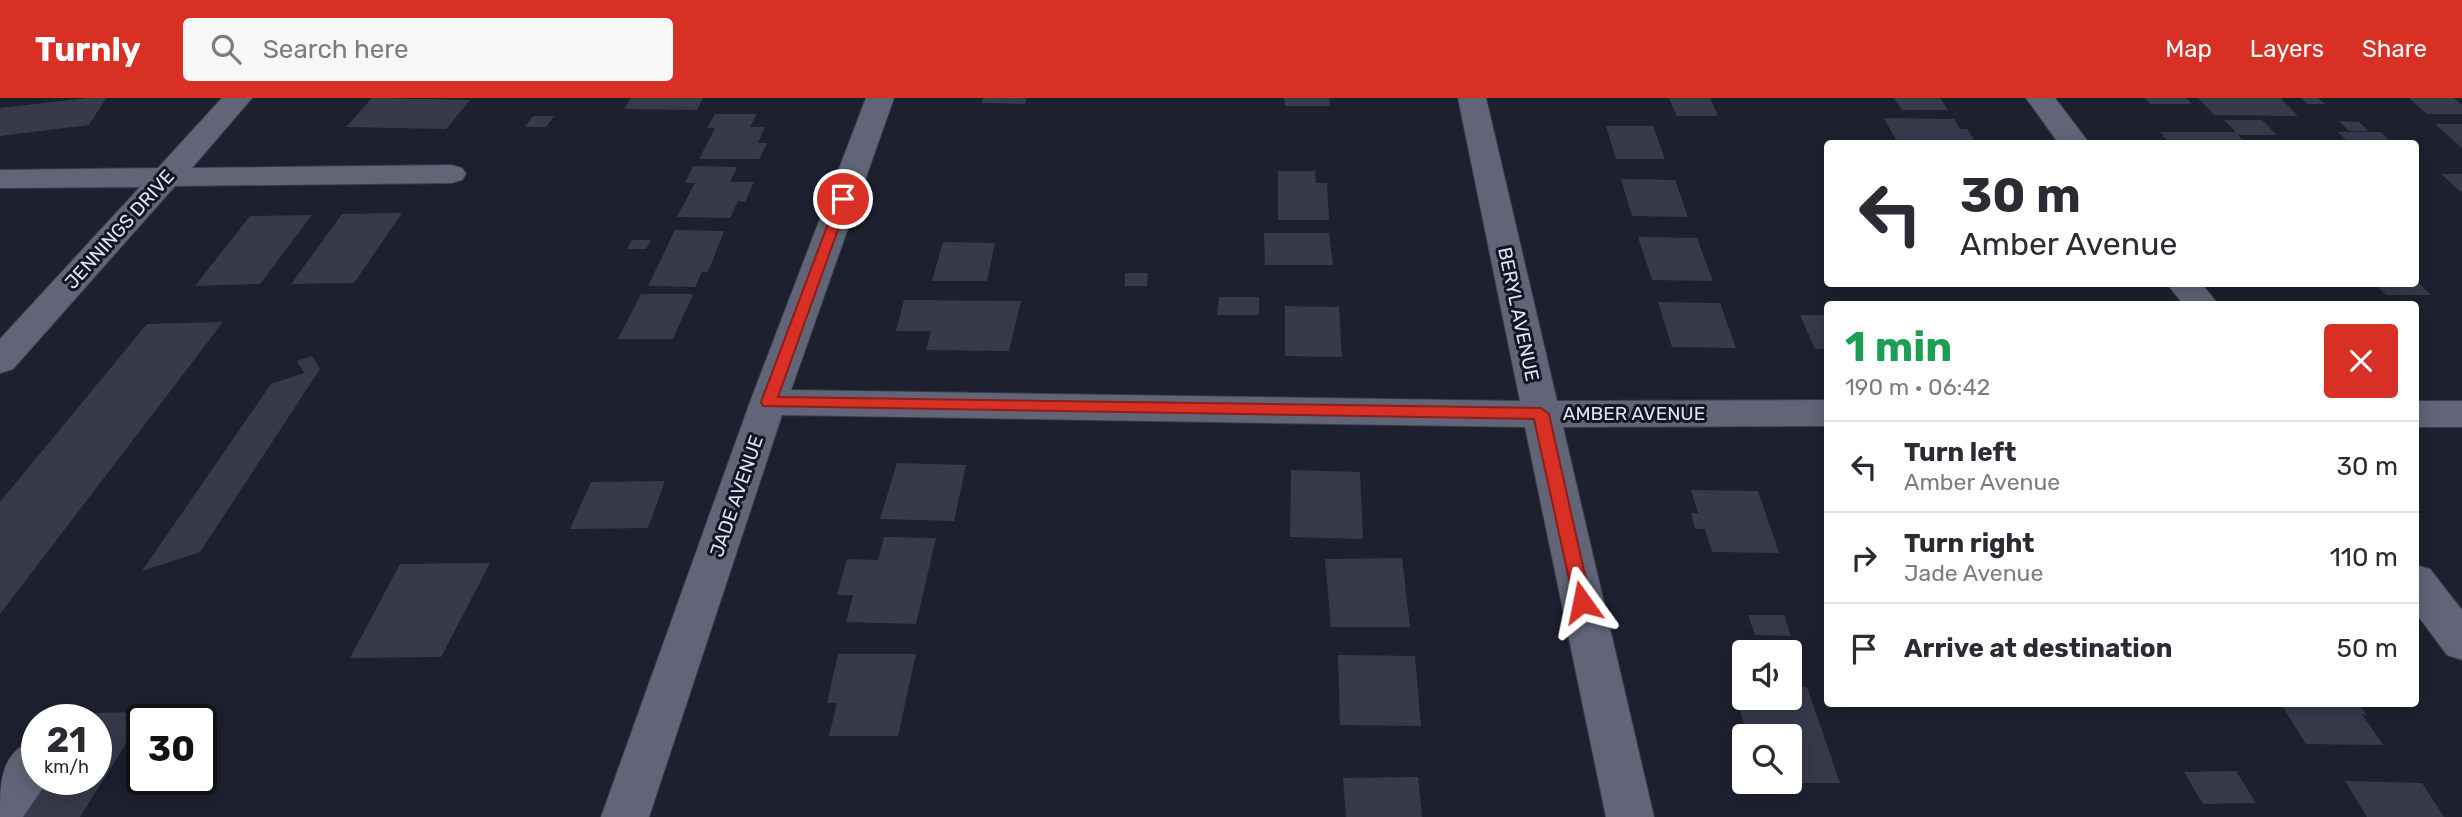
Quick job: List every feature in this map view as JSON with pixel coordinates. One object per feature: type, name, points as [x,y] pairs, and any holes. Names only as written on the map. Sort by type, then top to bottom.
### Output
[{"type":"street","name":"JENNINGS DRIVE","points":[[0,361],[238,98]]},
{"type":"street","name":"JADE AVENUE","points":[[625,817],[768,402],[880,98]]},
{"type":"street","name":"BERYL AVENUE","points":[[1472,98],[1630,817]]},
{"type":"street","points":[[2040,98],[2072,140]]},
{"type":"street","points":[[0,179],[452,174]]},
{"type":"street","points":[[2187,287],[2198,301]]},
{"type":"street","name":"AMBER AVENUE","points":[[768,402],[1541,414],[1824,413]]},
{"type":"street","points":[[2419,414],[2462,414]]},
{"type":"street","points":[[2419,586],[2462,642]]},
{"type":"street","points":[[0,811],[21,781]]},
{"type":"building","points":[[106,98],[89,125],[0,136],[0,108]]},
{"type":"building","points":[[372,98],[470,100],[446,129],[346,127]]},
{"type":"building","points":[[631,98],[703,98],[697,110],[624,109]]},
{"type":"building","points":[[983,98],[1027,98],[1025,104],[982,103]]},
{"type":"building","points":[[1284,98],[1329,98],[1330,106],[1285,106]]},
{"type":"building","points":[[1669,98],[1710,98],[1718,116],[1677,116]]},
{"type":"building","points":[[1894,98],[1940,98],[1948,110],[1902,110]]},
{"type":"building","points":[[2145,98],[2186,98],[2192,104],[2150,104]]},
{"type":"building","points":[[2198,98],[2280,98],[2298,116],[2214,115]]},
{"type":"building","points":[[2301,98],[2318,98],[2325,104],[2307,104]]},
{"type":"building","points":[[2409,98],[2454,98],[2462,105],[2462,114],[2427,114]]},
{"type":"building","points":[[715,114],[757,114],[750,127],[765,127],[758,143],[767,143],[759,159],[699,159],[715,128],[707,128]]},
{"type":"building","points":[[533,116],[554,116],[546,127],[525,127]]},
{"type":"building","points":[[1884,118],[1954,119],[1960,129],[1967,129],[1974,140],[1896,140]]},
{"type":"building","points":[[2224,120],[2262,120],[2277,135],[2238,135],[2242,140],[2167,140],[2160,132],[2236,132]]},
{"type":"building","points":[[2339,121],[2359,122],[2369,131],[2349,131]]},
{"type":"building","points":[[2435,124],[2462,124],[2462,148]]},
{"type":"building","points":[[1606,126],[1653,126],[1665,159],[1616,159]]},
{"type":"building","points":[[2338,132],[2381,132],[2389,140],[2346,140]]},
{"type":"building","points":[[693,166],[737,167],[730,182],[754,182],[745,202],[738,201],[730,218],[677,217],[695,183],[685,183]]},
{"type":"building","points":[[1278,171],[1315,171],[1316,183],[1327,183],[1329,220],[1278,220]]},
{"type":"building","points":[[2441,174],[2462,174],[2462,193]]},
{"type":"building","points":[[1621,179],[1675,180],[1688,217],[1632,216]]},
{"type":"building","points":[[402,213],[354,283],[291,284],[342,214]]},
{"type":"building","points":[[312,215],[260,284],[195,286],[250,216]]},
{"type":"building","points":[[675,230],[724,231],[708,272],[702,272],[695,287],[648,286]]},
{"type":"building","points":[[1264,233],[1329,233],[1333,265],[1265,265]]},
{"type":"building","points":[[1638,237],[1697,238],[1713,281],[1652,280]]},
{"type":"building","points":[[632,240],[651,240],[646,249],[627,249]]},
{"type":"building","points":[[943,242],[995,243],[987,281],[932,281]]},
{"type":"building","points":[[1125,273],[1148,273],[1147,286],[1125,286]]},
{"type":"building","points":[[2419,283],[2431,295],[2386,295],[2378,287],[2419,287]]},
{"type":"building","points":[[641,294],[693,294],[673,339],[618,339]]},
{"type":"building","points":[[1219,297],[1259,297],[1259,315],[1217,315]]},
{"type":"building","points":[[904,300],[1021,301],[1009,351],[926,350],[931,331],[896,331]]},
{"type":"building","points":[[1658,302],[1720,303],[1736,348],[1672,347]]},
{"type":"building","points":[[1285,306],[1339,307],[1342,357],[1285,356]]},
{"type":"building","points":[[1800,315],[1824,315],[1824,349],[1815,349]]},
{"type":"building","points":[[223,322],[0,614],[0,502],[147,324]]},
{"type":"building","points":[[312,356],[320,369],[200,552],[142,571],[271,384],[304,373],[297,361]]},
{"type":"building","points":[[897,463],[966,465],[954,521],[880,519]]},
{"type":"building","points":[[1291,470],[1360,472],[1363,539],[1290,537]]},
{"type":"building","points":[[665,481],[648,528],[570,529],[591,482]]},
{"type":"building","points":[[1691,490],[1758,491],[1779,553],[1712,552],[1705,529],[1695,529],[1691,513],[1698,513]]},
{"type":"building","points":[[884,537],[936,538],[916,624],[846,622],[853,595],[837,595],[847,559],[878,560]]},
{"type":"building","points":[[1402,558],[1410,627],[1331,627],[1325,559]]},
{"type":"building","points":[[490,563],[441,657],[350,658],[400,564]]},
{"type":"building","points":[[1748,615],[1784,615],[1791,636],[1755,635]]},
{"type":"building","points":[[838,654],[916,654],[898,736],[829,736],[837,703],[827,703]]},
{"type":"building","points":[[1338,655],[1415,656],[1421,726],[1340,725]]},
{"type":"building","points":[[1802,687],[1807,687],[1840,783],[1802,783],[1802,724],[1744,724],[1740,710],[1802,710]]},
{"type":"building","points":[[2283,707],[2361,707],[2367,715],[2362,714],[2383,745],[2306,744]]},
{"type":"building","points":[[126,712],[126,744],[112,766],[112,713]]},
{"type":"building","points":[[2236,771],[2256,803],[2203,804],[2184,772]]},
{"type":"building","points":[[1418,777],[1422,817],[1346,817],[1343,778]]},
{"type":"building","points":[[2345,781],[2422,783],[2444,817],[2367,817]]},
{"type":"building","points":[[33,795],[94,795],[80,817],[18,817]]},
{"type":"route","points":[[843,199],[768,402],[1541,414],[1582,602]]}]
